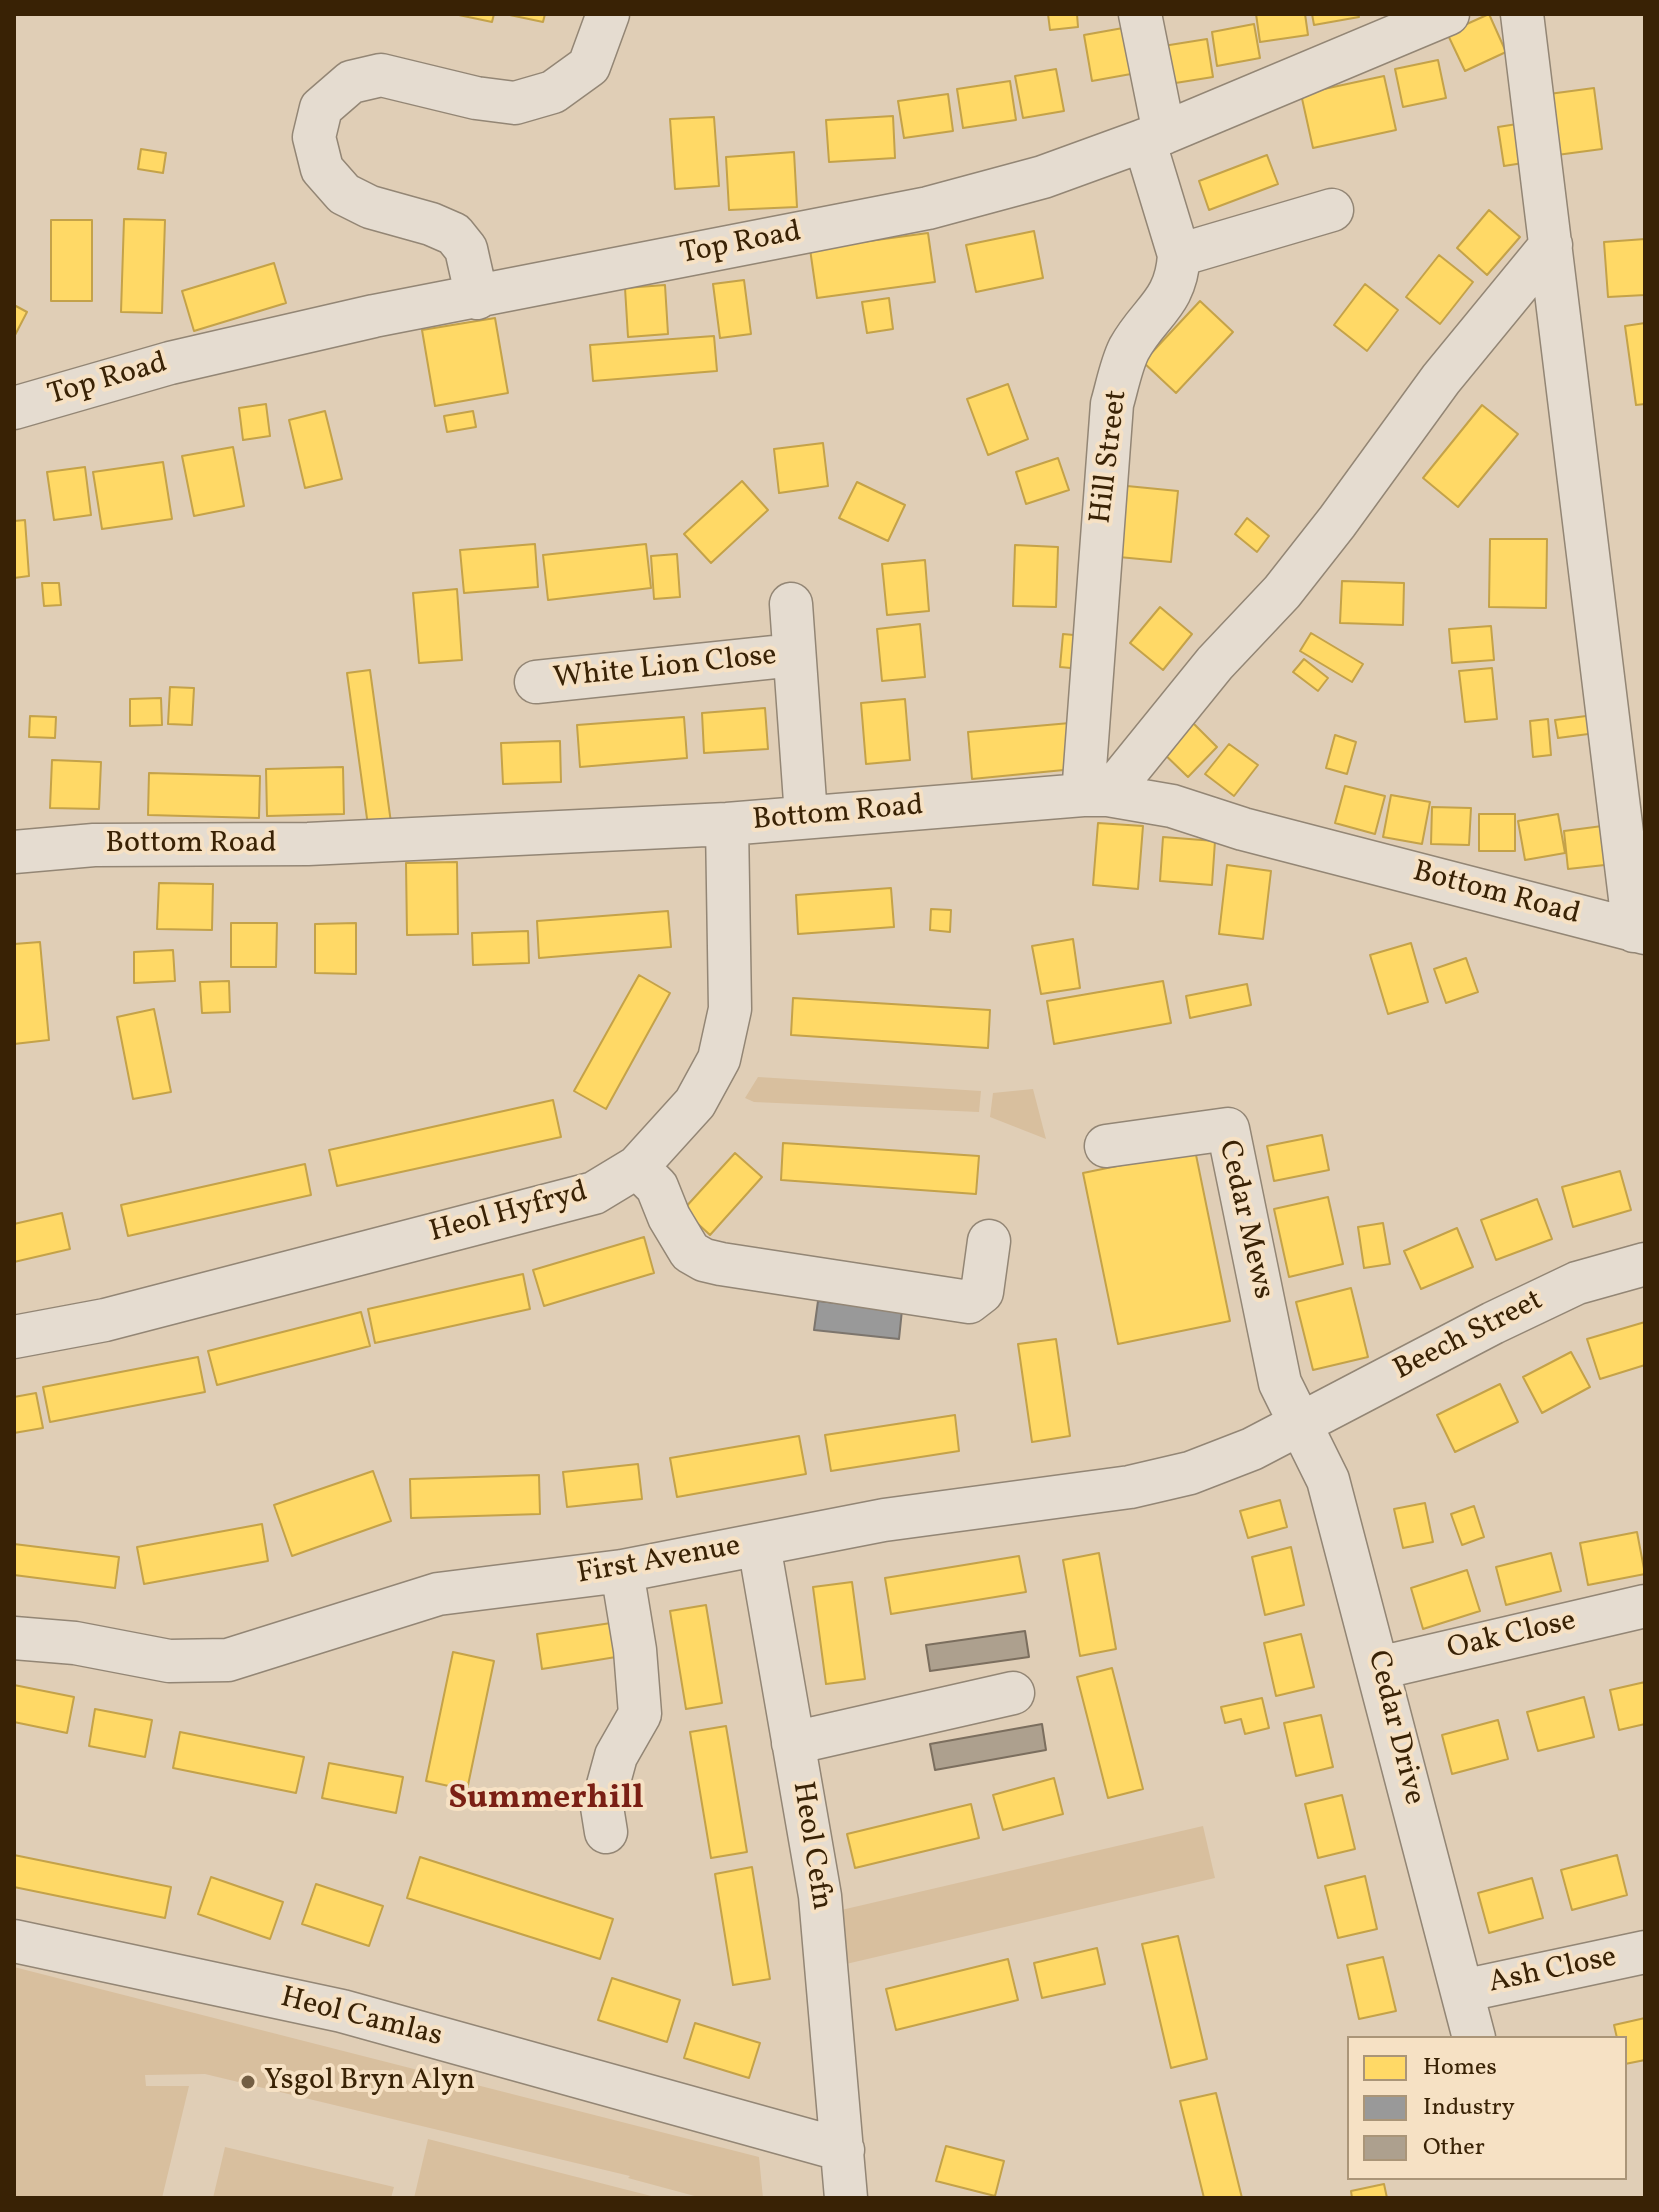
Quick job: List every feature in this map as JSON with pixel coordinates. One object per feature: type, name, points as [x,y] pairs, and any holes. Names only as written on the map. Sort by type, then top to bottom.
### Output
[{"type":"street","points":[[477,298],[466,249],[454,234],[431,224],[370,207],[344,194],[322,169],[314,137],[321,108],[351,82],[381,75],[476,98],[515,103],[553,92],[589,66],[608,14]]},
{"type":"street","points":[[1140,14],[1154,136],[1179,255],[1332,210]]},
{"type":"street","name":"Top Road","points":[[14,408],[170,363],[374,316],[928,208],[1043,177],[1154,136],[1448,14]]},
{"type":"street","points":[[1522,14],[1639,932]]},
{"type":"street","points":[[1095,795],[1282,592],[1441,379],[1551,245]]},
{"type":"street","name":"Hill Street","points":[[1095,795],[1112,404],[1129,350],[1168,298],[1178,275],[1179,255]]},
{"type":"street","name":"White Lion Close","points":[[791,604],[806,816]]},
{"type":"street","name":"White Lion Close","points":[[536,682],[794,655]]},
{"type":"street","name":"Bottom Road","points":[[14,852],[94,845],[308,844],[727,824],[1095,795],[1172,806],[1243,829],[1639,932]]},
{"type":"street","name":"Heol Hyfryd","points":[[14,1337],[105,1320],[594,1193],[637,1167],[695,1103],[719,1059],[730,1009],[727,824]]},
{"type":"street","name":"Cedar Mews","points":[[1106,1146],[1228,1129],[1280,1383],[1299,1424]]},
{"type":"street","points":[[637,1167],[657,1187],[669,1217],[690,1252],[704,1260],[721,1264],[969,1302],[982,1292],[989,1241]]},
{"type":"street","name":"Beech Street","points":[[1299,1424],[1577,1283],[1645,1264]]},
{"type":"street","name":"First Avenue","points":[[14,1638],[75,1643],[169,1661],[228,1660],[438,1594],[622,1571],[884,1520],[1130,1487],[1190,1473],[1252,1449],[1299,1424]]},
{"type":"street","name":"Cedar Drive","points":[[1299,1424],[1328,1480],[1473,2036]]},
{"type":"street","name":"Heol Cefn","points":[[759,1545],[820,1896],[846,2198]]},
{"type":"street","points":[[606,1832],[602,1807],[616,1756],[640,1714],[635,1650],[622,1571]]},
{"type":"street","name":"Oak Close","points":[[1379,1668],[1645,1606]]},
{"type":"street","points":[[793,1743],[1013,1693]]},
{"type":"street","name":"Heol Camlas","points":[[14,1941],[342,2011],[843,2150]]},
{"type":"street","name":"Ash Close","points":[[1462,1991],[1645,1952]]},
{"type":"shaded area","points":[[758,1077],[981,1091],[979,1112],[754,1102],[745,1098]]},
{"type":"shaded area","points":[[1033,1089],[1046,1139],[990,1117],[993,1093]]},
{"type":"shaded area","points":[[1203,1826],[1215,1878],[846,1964],[837,1911]]},
{"type":"shaded area","name":"Ysgol Bryn Alyn","points":[[14,1967],[759,2157],[763,2198],[702,2198],[628,2178],[630,2176],[205,2074],[145,2075],[146,2086],[189,2086],[162,2198],[14,2198]]},
{"type":"shaded area","points":[[428,2139],[659,2198],[414,2198]]},
{"type":"shaded area","points":[[225,2147],[394,2187],[391,2198],[213,2198]]},
{"type":"building: Homes","points":[[454,14],[494,14],[492,22]]},
{"type":"building: Homes","points":[[505,14],[545,14],[543,22]]},
{"type":"building: Homes","points":[[1048,14],[1077,14],[1078,27],[1050,30]]},
{"type":"building: Homes","points":[[1256,14],[1305,14],[1308,35],[1260,42]]},
{"type":"building: Homes","points":[[1312,14],[1358,14],[1359,17],[1314,25]]},
{"type":"building: Homes","points":[[1489,14],[1506,52],[1465,71],[1447,33]]},
{"type":"building: Homes","points":[[1254,24],[1260,58],[1217,66],[1212,32]]},
{"type":"building: Homes","points":[[1123,28],[1131,74],[1092,81],[1084,35]]},
{"type":"building: Homes","points":[[1207,39],[1213,77],[1163,85],[1157,47]]},
{"type":"building: Homes","points":[[1438,60],[1446,98],[1403,107],[1395,69]]},
{"type":"building: Homes","points":[[1056,69],[1064,111],[1023,118],[1015,76]]},
{"type":"building: Homes","points":[[1384,76],[1396,130],[1313,148],[1301,94]]},
{"type":"building: Homes","points":[[1010,81],[1016,120],[963,128],[957,89]]},
{"type":"building: Homes","points":[[1594,88],[1602,149],[1557,155],[1549,94]]},
{"type":"building: Homes","points":[[948,94],[953,131],[904,138],[898,101]]},
{"type":"building: Homes","points":[[893,116],[895,158],[829,162],[826,120]]},
{"type":"building: Homes","points":[[714,117],[719,186],[675,189],[670,119]]},
{"type":"building: Homes","points":[[1517,124],[1523,163],[1504,166],[1498,127]]},
{"type":"building: Homes","points":[[141,149],[166,153],[163,173],[138,169]]},
{"type":"building: Homes","points":[[794,152],[797,207],[729,210],[726,157]]},
{"type":"building: Homes","points":[[1267,155],[1278,184],[1209,210],[1199,181]]},
{"type":"building: Homes","points":[[1489,210],[1520,237],[1487,275],[1457,248]]},
{"type":"building: Homes","points":[[124,219],[165,220],[162,313],[121,312]]},
{"type":"building: Homes","points":[[51,220],[92,220],[92,301],[51,301]]},
{"type":"building: Homes","points":[[1034,231],[1043,278],[976,292],[966,245]]},
{"type":"building: Homes","points":[[928,233],[935,282],[817,298],[810,249]]},
{"type":"building: Homes","points":[[1645,239],[1645,295],[1608,297],[1604,242]]},
{"type":"building: Homes","points":[[1439,255],[1473,282],[1440,324],[1406,297]]},
{"type":"building: Homes","points":[[274,263],[286,303],[194,331],[182,291]]},
{"type":"building: Homes","points":[[744,280],[751,334],[720,338],[713,284]]},
{"type":"building: Homes","points":[[1365,284],[1398,310],[1367,351],[1334,325]]},
{"type":"building: Homes","points":[[665,285],[668,334],[628,337],[625,288]]},
{"type":"building: Homes","points":[[889,298],[893,329],[867,333],[862,302]]},
{"type":"building: Homes","points":[[1200,301],[1233,332],[1176,393],[1143,362]]},
{"type":"building: Homes","points":[[14,305],[27,312],[14,337]]},
{"type":"building: Homes","points":[[495,318],[508,393],[435,406],[422,330]]},
{"type":"building: Homes","points":[[1645,323],[1645,404],[1636,405],[1625,326]]},
{"type":"building: Homes","points":[[714,336],[717,371],[593,381],[590,345]]},
{"type":"building: Homes","points":[[1008,384],[1028,439],[988,455],[967,399]]},
{"type":"building: Homes","points":[[266,404],[270,436],[243,440],[239,408]]},
{"type":"building: Homes","points":[[1482,405],[1518,434],[1458,507],[1423,478]]},
{"type":"building: Homes","points":[[325,411],[342,479],[305,488],[289,420]]},
{"type":"building: Homes","points":[[473,411],[476,427],[447,432],[444,416]]},
{"type":"building: Homes","points":[[823,443],[828,486],[779,493],[774,449]]},
{"type":"building: Homes","points":[[233,447],[244,506],[194,516],[182,456]]},
{"type":"building: Homes","points":[[1058,458],[1069,490],[1026,504],[1016,472]]},
{"type":"building: Homes","points":[[163,462],[172,519],[102,529],[93,472]]},
{"type":"building: Homes","points":[[85,467],[91,515],[54,520],[47,472]]},
{"type":"building: Homes","points":[[742,481],[768,510],[711,563],[684,534]]},
{"type":"building: Homes","points":[[857,482],[905,505],[888,541],[839,518]]},
{"type":"building: Homes","points":[[1127,486],[1178,491],[1171,562],[1119,557]]},
{"type":"building: Homes","points":[[1247,518],[1269,536],[1257,552],[1235,534]]},
{"type":"building: Homes","points":[[25,520],[29,576],[14,578],[14,521]]},
{"type":"building: Homes","points":[[1490,539],[1547,539],[1546,608],[1489,607]]},
{"type":"building: Homes","points":[[535,544],[538,587],[464,593],[460,550]]},
{"type":"building: Homes","points":[[646,544],[651,588],[548,600],[543,555]]},
{"type":"building: Homes","points":[[1015,545],[1058,547],[1056,607],[1013,606]]},
{"type":"building: Homes","points":[[677,554],[680,597],[654,599],[651,556]]},
{"type":"building: Homes","points":[[925,560],[929,611],[887,615],[882,564]]},
{"type":"building: Homes","points":[[1342,581],[1404,583],[1403,625],[1340,623]]},
{"type":"building: Homes","points":[[42,583],[59,583],[61,605],[44,606]]},
{"type":"building: Homes","points":[[457,589],[462,660],[419,663],[413,593]]},
{"type":"building: Homes","points":[[1160,607],[1192,634],[1163,670],[1130,643]]},
{"type":"building: Homes","points":[[920,624],[925,677],[882,681],[877,629]]},
{"type":"building: Homes","points":[[1491,626],[1494,660],[1452,663],[1449,629]]},
{"type":"building: Homes","points":[[1311,633],[1363,664],[1352,682],[1300,651]]},
{"type":"building: Homes","points":[[1063,634],[1085,636],[1081,669],[1060,667]]},
{"type":"building: Homes","points":[[1304,659],[1328,678],[1318,691],[1293,672]]},
{"type":"building: Homes","points":[[1492,668],[1497,719],[1465,722],[1459,671]]},
{"type":"building: Homes","points":[[370,670],[392,830],[369,833],[347,673]]},
{"type":"building: Homes","points":[[170,687],[194,688],[192,725],[168,724]]},
{"type":"building: Homes","points":[[161,698],[162,725],[130,726],[130,699]]},
{"type":"building: Homes","points":[[905,699],[910,760],[866,764],[861,703]]},
{"type":"building: Homes","points":[[765,708],[768,749],[704,753],[702,713]]},
{"type":"building: Homes","points":[[1594,715],[1596,733],[1558,738],[1555,720]]},
{"type":"building: Homes","points":[[30,716],[56,717],[55,738],[29,737]]},
{"type":"building: Homes","points":[[684,717],[687,758],[580,767],[577,725]]},
{"type":"building: Homes","points":[[1188,718],[1217,747],[1188,777],[1158,748]]},
{"type":"building: Homes","points":[[1548,719],[1551,755],[1533,757],[1530,721]]},
{"type":"building: Homes","points":[[1070,723],[1074,769],[972,779],[968,732]]},
{"type":"building: Homes","points":[[1335,735],[1356,742],[1347,774],[1326,768]]},
{"type":"building: Homes","points":[[560,741],[561,782],[503,784],[501,743]]},
{"type":"building: Homes","points":[[1229,744],[1258,765],[1234,796],[1205,774]]},
{"type":"building: Homes","points":[[52,760],[101,762],[99,809],[50,808]]},
{"type":"building: Homes","points":[[343,767],[344,814],[267,816],[266,769]]},
{"type":"building: Homes","points":[[149,773],[260,776],[259,818],[148,815]]},
{"type":"building: Homes","points":[[1345,786],[1385,796],[1375,834],[1335,823]]},
{"type":"building: Homes","points":[[1391,795],[1430,802],[1422,844],[1383,837]]},
{"type":"building: Homes","points":[[1432,807],[1471,808],[1469,845],[1431,844]]},
{"type":"building: Homes","points":[[1479,814],[1515,814],[1515,851],[1479,851]]},
{"type":"building: Homes","points":[[1558,814],[1565,853],[1525,860],[1518,821]]},
{"type":"building: Homes","points":[[1098,823],[1143,826],[1138,889],[1093,885]]},
{"type":"building: Homes","points":[[1610,825],[1614,864],[1568,869],[1564,831]]},
{"type":"building: Homes","points":[[1163,837],[1215,841],[1212,885],[1160,881]]},
{"type":"building: Homes","points":[[457,862],[458,934],[407,935],[406,863]]},
{"type":"building: Homes","points":[[1227,865],[1271,871],[1263,939],[1219,934]]},
{"type":"building: Homes","points":[[159,883],[213,884],[212,930],[157,929]]},
{"type":"building: Homes","points":[[891,888],[894,927],[798,934],[796,895]]},
{"type":"building: Homes","points":[[931,909],[951,910],[950,932],[930,930]]},
{"type":"building: Homes","points":[[668,911],[671,947],[539,958],[537,921]]},
{"type":"building: Homes","points":[[231,923],[277,923],[276,967],[231,967]]},
{"type":"building: Homes","points":[[356,923],[356,974],[315,973],[315,924]]},
{"type":"building: Homes","points":[[528,931],[529,963],[473,965],[472,933]]},
{"type":"building: Homes","points":[[1073,939],[1080,988],[1041,994],[1032,946]]},
{"type":"building: Homes","points":[[40,942],[49,1040],[14,1044],[14,944]]},
{"type":"building: Homes","points":[[1411,943],[1428,1002],[1388,1014],[1370,955]]},
{"type":"building: Homes","points":[[173,950],[175,981],[134,983],[134,952]]},
{"type":"building: Homes","points":[[1466,958],[1478,992],[1446,1003],[1434,969]]},
{"type":"building: Homes","points":[[639,975],[670,993],[606,1109],[574,1091]]},
{"type":"building: Homes","points":[[229,981],[230,1012],[202,1013],[200,982]]},
{"type":"building: Homes","points":[[1163,981],[1171,1023],[1054,1044],[1047,1001]]},
{"type":"building: Homes","points":[[1247,984],[1251,1005],[1190,1018],[1186,996]]},
{"type":"building: Homes","points":[[793,998],[990,1010],[988,1048],[791,1035]]},
{"type":"building: Homes","points":[[154,1009],[171,1092],[133,1099],[117,1017]]},
{"type":"building: Homes","points":[[553,1100],[561,1137],[337,1186],[329,1150]]},
{"type":"building: Homes","points":[[1322,1135],[1329,1170],[1274,1181],[1267,1146]]},
{"type":"building: Homes","points":[[783,1143],[979,1156],[976,1194],[781,1180]]},
{"type":"building: Homes","points":[[1195,1150],[1230,1321],[1118,1344],[1083,1173]]},
{"type":"building: Homes","points":[[735,1153],[762,1177],[710,1235],[683,1210]]},
{"type":"building: Homes","points":[[305,1164],[311,1195],[128,1236],[121,1205]]},
{"type":"building: Homes","points":[[1620,1171],[1631,1210],[1573,1227],[1562,1187]]},
{"type":"building: Homes","points":[[1328,1197],[1343,1264],[1289,1277],[1274,1209]]},
{"type":"building: Homes","points":[[1537,1199],[1552,1239],[1496,1260],[1481,1220]]},
{"type":"building: Homes","points":[[62,1213],[70,1249],[14,1262],[14,1224]]},
{"type":"building: Homes","points":[[1383,1223],[1390,1264],[1364,1268],[1358,1227]]},
{"type":"building: Homes","points":[[1457,1228],[1473,1267],[1421,1289],[1404,1251]]},
{"type":"building: Homes","points":[[644,1237],[654,1273],[544,1306],[533,1270]]},
{"type":"building: Homes","points":[[523,1274],[530,1309],[375,1343],[368,1309]]},
{"type":"building: Homes","points":[[1351,1288],[1368,1357],[1313,1370],[1296,1302]]},
{"type":"building: Homes","points":[[361,1312],[370,1346],[217,1385],[208,1351]]},
{"type":"building: Homes","points":[[1645,1322],[1645,1365],[1600,1379],[1587,1339]]},
{"type":"building: Homes","points":[[1056,1339],[1070,1436],[1032,1442],[1018,1344]]},
{"type":"building: Homes","points":[[1571,1352],[1590,1387],[1542,1413],[1523,1377]]},
{"type":"building: Homes","points":[[198,1357],[205,1392],[50,1422],[43,1387]]},
{"type":"building: Homes","points":[[1500,1384],[1518,1422],[1455,1452],[1437,1415]]},
{"type":"building: Homes","points":[[36,1393],[43,1428],[14,1433],[14,1397]]},
{"type":"building: Homes","points":[[955,1415],[959,1451],[831,1471],[825,1435]]},
{"type":"building: Homes","points":[[799,1436],[806,1474],[677,1497],[670,1458]]},
{"type":"building: Homes","points":[[638,1464],[642,1499],[567,1507],[563,1472]]},
{"type":"building: Homes","points":[[373,1471],[391,1521],[292,1556],[274,1505]]},
{"type":"building: Homes","points":[[539,1475],[540,1514],[411,1518],[410,1479]]},
{"type":"building: Homes","points":[[1280,1500],[1287,1527],[1248,1538],[1240,1511]]},
{"type":"building: Homes","points":[[1425,1503],[1433,1542],[1403,1548],[1394,1509]]},
{"type":"building: Homes","points":[[1474,1506],[1484,1537],[1462,1545],[1451,1514]]},
{"type":"building: Homes","points":[[262,1524],[268,1561],[144,1584],[137,1547]]},
{"type":"building: Homes","points":[[1637,1532],[1645,1574],[1588,1585],[1580,1543]]},
{"type":"building: Homes","points":[[14,1544],[119,1557],[115,1588],[14,1575]]},
{"type":"building: Homes","points":[[1291,1547],[1304,1605],[1265,1615],[1252,1557]]},
{"type":"building: Homes","points":[[1099,1553],[1116,1649],[1080,1656],[1063,1560]]},
{"type":"building: Homes","points":[[1551,1553],[1561,1591],[1506,1605],[1496,1567]]},
{"type":"building: Homes","points":[[1019,1556],[1026,1592],[891,1614],[885,1578]]},
{"type":"building: Homes","points":[[1467,1570],[1480,1611],[1423,1629],[1411,1588]]},
{"type":"building: Homes","points":[[852,1582],[865,1679],[826,1684],[813,1587]]},
{"type":"building: Homes","points":[[706,1605],[722,1703],[686,1709],[670,1611]]},
{"type":"building: Homes","points":[[611,1623],[616,1657],[542,1669],[537,1634]]},
{"type":"building: Homes","points":[[1301,1634],[1314,1687],[1276,1696],[1264,1643]]},
{"type":"building: Homes","points":[[453,1652],[494,1661],[467,1790],[426,1781]]},
{"type":"building: Homes","points":[[1112,1668],[1143,1789],[1108,1798],[1077,1677]]},
{"type":"building: Homes","points":[[1645,1682],[1645,1724],[1619,1730],[1610,1690]]},
{"type":"building: Homes","points":[[14,1685],[74,1697],[67,1733],[14,1722]]},
{"type":"building: Homes","points":[[1584,1697],[1594,1737],[1538,1751],[1527,1712]]},
{"type":"building: Homes","points":[[1262,1698],[1269,1728],[1245,1734],[1241,1719],[1225,1723],[1221,1707]]},
{"type":"building: Homes","points":[[95,1709],[152,1720],[145,1757],[89,1746]]},
{"type":"building: Homes","points":[[1321,1715],[1333,1767],[1296,1776],[1284,1723]]},
{"type":"building: Homes","points":[[1498,1720],[1508,1759],[1452,1774],[1442,1735]]},
{"type":"building: Homes","points":[[726,1726],[747,1852],[711,1858],[690,1732]]},
{"type":"building: Homes","points":[[180,1732],[304,1757],[296,1793],[173,1768]]},
{"type":"building: Homes","points":[[329,1763],[403,1777],[396,1813],[322,1798]]},
{"type":"building: Homes","points":[[1054,1778],[1063,1814],[1003,1830],[993,1795]]},
{"type":"building: Homes","points":[[1342,1795],[1355,1849],[1318,1858],[1305,1804]]},
{"type":"building: Homes","points":[[971,1804],[979,1838],[855,1868],[847,1834]]},
{"type":"building: Homes","points":[[14,1855],[171,1887],[165,1918],[14,1887]]},
{"type":"building: Homes","points":[[1617,1855],[1627,1895],[1572,1910],[1561,1870]]},
{"type":"building: Homes","points":[[420,1857],[613,1919],[600,1959],[407,1898]]},
{"type":"building: Homes","points":[[752,1867],[770,1979],[733,1985],[715,1874]]},
{"type":"building: Homes","points":[[1365,1876],[1377,1929],[1338,1938],[1325,1886]]},
{"type":"building: Homes","points":[[211,1877],[283,1902],[270,1939],[198,1914]]},
{"type":"building: Homes","points":[[1532,1878],[1543,1918],[1489,1933],[1478,1893]]},
{"type":"building: Homes","points":[[316,1884],[383,1906],[369,1946],[302,1924]]},
{"type":"building: Homes","points":[[1178,1936],[1207,2059],[1171,2068],[1142,1944]]},
{"type":"building: Homes","points":[[1097,1948],[1105,1984],[1042,1998],[1034,1963]]},
{"type":"building: Homes","points":[[1383,1957],[1396,2011],[1359,2019],[1347,1965]]},
{"type":"building: Homes","points":[[1008,1959],[1018,2000],[896,2030],[886,1989]]},
{"type":"building: Homes","points":[[612,1978],[680,2000],[667,2042],[598,2020]]},
{"type":"building: Homes","points":[[1645,2018],[1645,2060],[1627,2064],[1627,2036],[1617,2036],[1614,2025]]},
{"type":"building: Homes","points":[[695,2023],[760,2043],[749,2078],[684,2058]]},
{"type":"building: Homes","points":[[1216,2093],[1242,2198],[1204,2198],[1180,2101]]},
{"type":"building: Homes","points":[[946,2146],[1004,2161],[995,2196],[936,2181]]},
{"type":"building: Homes","points":[[1384,2184],[1387,2198],[1352,2198],[1351,2191]]},
{"type":"building: Industry","points":[[818,1301],[902,1310],[899,1339],[814,1330]]},
{"type":"building: Other","points":[[1025,1631],[1029,1657],[930,1671],[926,1645]]},
{"type":"building: Other","points":[[1042,1724],[1046,1750],[935,1770],[930,1744]]},
{"type":"place","name":"Ysgol Bryn Alyn","points":[[248,2082]]},
{"type":"district","name":"Summerhill","points":[[546,1801]]}]
